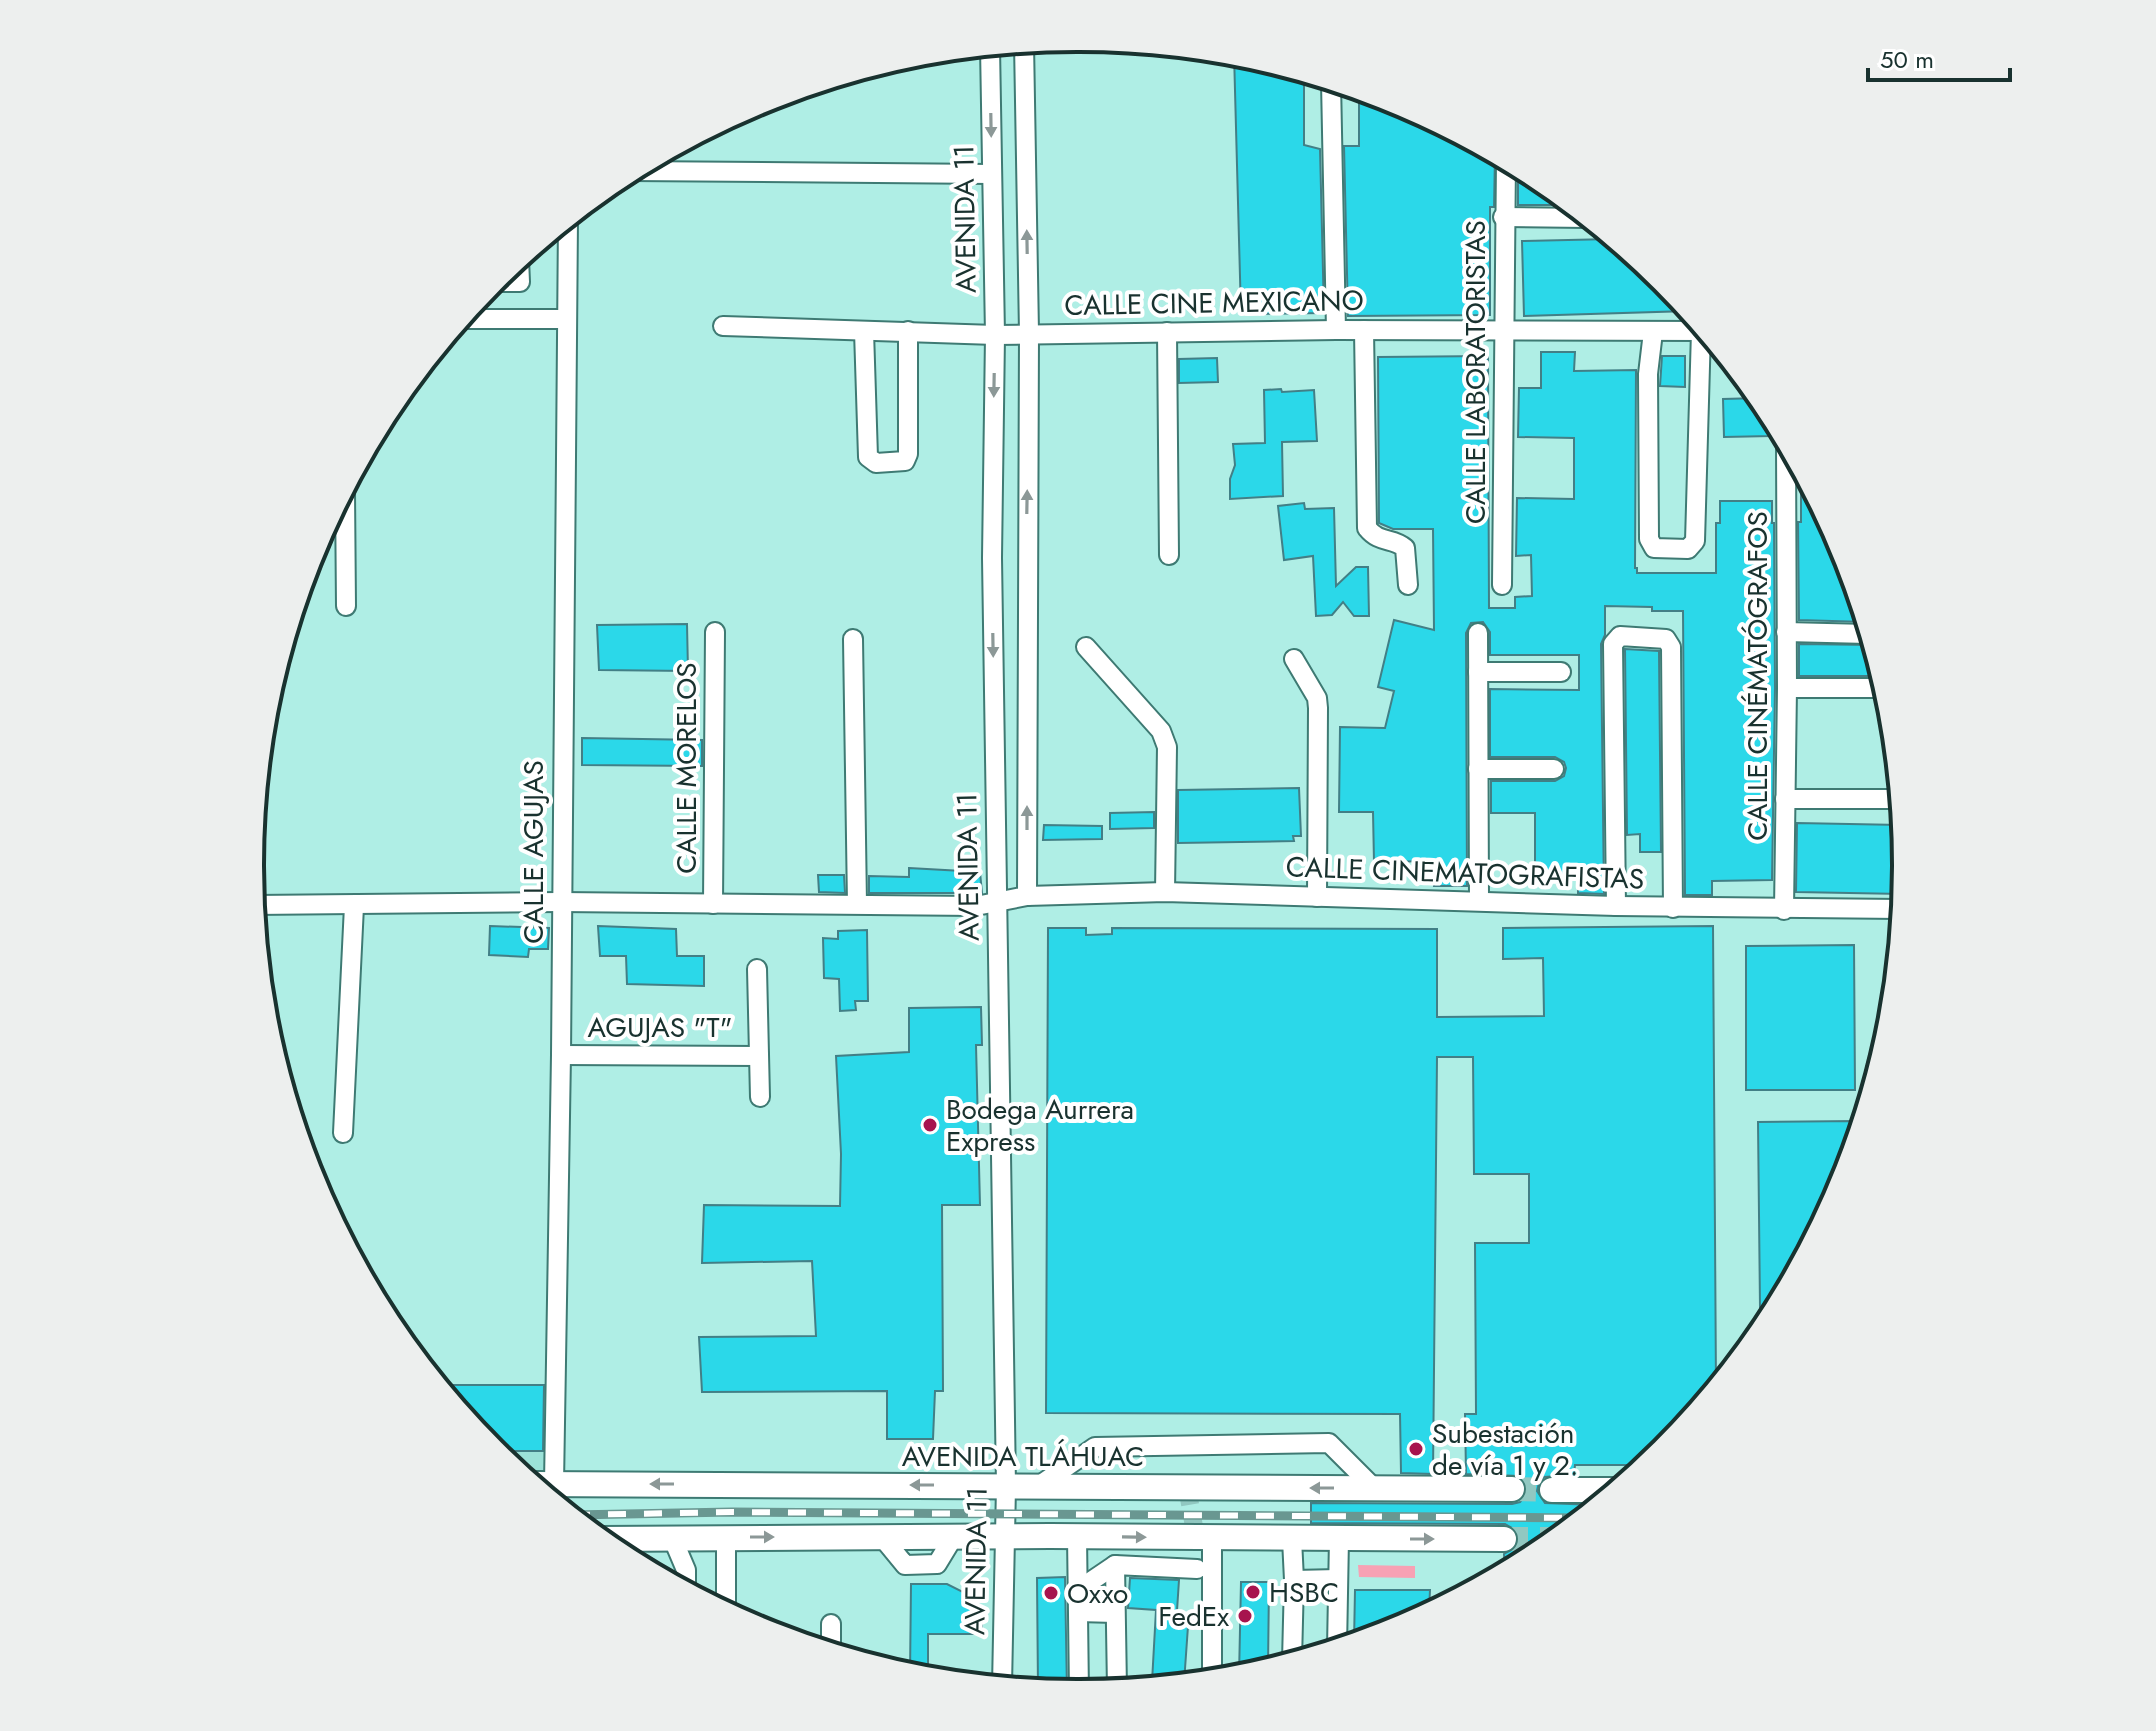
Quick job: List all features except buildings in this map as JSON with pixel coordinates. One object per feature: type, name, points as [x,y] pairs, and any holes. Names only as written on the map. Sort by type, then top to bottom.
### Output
[{"type":"main road","name":"AVENIDA TLÁHUAC","points":[[550,1484],[1512,1489]]},
{"type":"main road","points":[[1552,1490],[1598,1490]]},
{"type":"main road","points":[[621,1538],[1077,1536],[1504,1539]]},
{"type":"street","name":"AVENIDA 11","points":[[1024,54],[1029,333],[1027,896]]},
{"type":"street","name":"AVENIDA 11","points":[[990,57],[995,335],[992,558],[1006,1486],[1002,1675]]},
{"type":"street","points":[[1331,93],[1336,330]]},
{"type":"street","points":[[655,171],[992,174]]},
{"type":"street","name":"CALLE LABORATORISTAS","points":[[1502,585],[1505,174]]},
{"type":"street","points":[[1503,217],[1570,218]]},
{"type":"street","name":"CALLE AGUJAS","points":[[544,1479],[561,1055],[568,233]]},
{"type":"street","points":[[475,319],[566,319]]},
{"type":"street","name":"CALLE CINE MEXICANO","points":[[723,326],[995,335],[1336,330],[1692,331]]},
{"type":"street","points":[[1364,330],[1367,528],[1375,537],[1402,544],[1405,548],[1408,585]]},
{"type":"street","points":[[864,331],[868,457],[876,463],[905,461],[908,454],[908,331]]},
{"type":"street","points":[[1167,332],[1169,555]]},
{"type":"street","points":[[1653,332],[1648,374],[1649,539],[1654,548],[1688,549],[1695,541],[1702,345]]},
{"type":"street","name":"CALLE CINÉMATÓGRAFOS","points":[[1784,910],[1786,465]]},
{"type":"street","points":[[345,512],[346,606]]},
{"type":"street","points":[[992,558],[1027,557]]},
{"type":"street","name":"CALLE MORELOS","points":[[713,904],[715,632]]},
{"type":"street","points":[[1786,632],[1857,634]]},
{"type":"street","points":[[1478,633],[1479,900]]},
{"type":"street","points":[[1616,906],[1613,644],[1620,636],[1666,639],[1671,647],[1673,908]]},
{"type":"street","points":[[853,639],[857,904]]},
{"type":"street","points":[[1086,647],[1161,731],[1167,747],[1165,892]]},
{"type":"street","points":[[1294,659],[1317,698],[1318,708],[1317,897]]},
{"type":"street","points":[[1478,672],[1561,672]]},
{"type":"street","points":[[1787,688],[1872,688]]},
{"type":"street","points":[[1478,769],[1554,769]]},
{"type":"street","points":[[1785,799],[1889,799]]},
{"type":"street","name":"CALLE CINEMATOGRAFISTAS","points":[[1027,896],[1165,892],[1673,908],[1890,909]]},
{"type":"street","name":"CALLE MORELOS","points":[[265,905],[560,902],[976,906],[1027,896]]},
{"type":"street","points":[[343,1133],[354,906]]},
{"type":"street","points":[[757,969],[760,1097]]},
{"type":"street","name":"AGUJAS \"T\"","points":[[561,1055],[759,1056]]},
{"type":"street","points":[[1040,1485],[1095,1447],[1329,1443],[1374,1488]]},
{"type":"street","points":[[1077,1536],[1079,1679]]},
{"type":"street","points":[[672,1537],[686,1570],[686,1578]]},
{"type":"street","points":[[726,1537],[726,1599]]},
{"type":"street","points":[[1204,1538],[1197,1569],[1212,1590]]},
{"type":"street","points":[[1204,1538],[1212,1590],[1212,1667]]},
{"type":"street","points":[[1337,1637],[1339,1538]]},
{"type":"street","points":[[1292,1539],[1292,1650]]},
{"type":"street","points":[[1078,1590],[1115,1565],[1197,1569]]},
{"type":"street","points":[[1115,1565],[1117,1678]]},
{"type":"street","points":[[1294,1580],[1338,1579]]},
{"type":"street","points":[[1078,1612],[1115,1613]]},
{"type":"street","points":[[831,1624],[831,1640]]},
{"type":"shaded area","points":[[452,1385],[547,1385],[545,1475],[540,1475],[503,1441]]},
{"type":"shaded area","points":[[1358,1565],[1415,1566],[1415,1578],[1359,1577]]},
{"type":"tunnel","points":[[1187,1487],[1196,1538]]},
{"type":"tunnel","points":[[1512,1489],[1552,1490]]},
{"type":"tunnel","points":[[1504,1539],[1534,1539]]},
{"type":"railway","points":[[588,1515],[732,1512],[1563,1518]]},
{"type":"place","name":"Bodega Aurrera Express","points":[[930,1125]]},
{"type":"place","name":"Subestación de vía 1 y 2.","points":[[1416,1449]]},
{"type":"place","name":"HSBC","points":[[1253,1592]]},
{"type":"place","name":"Oxxo","points":[[1051,1593]]},
{"type":"place","name":"FedEx","points":[[1245,1616]]}]
